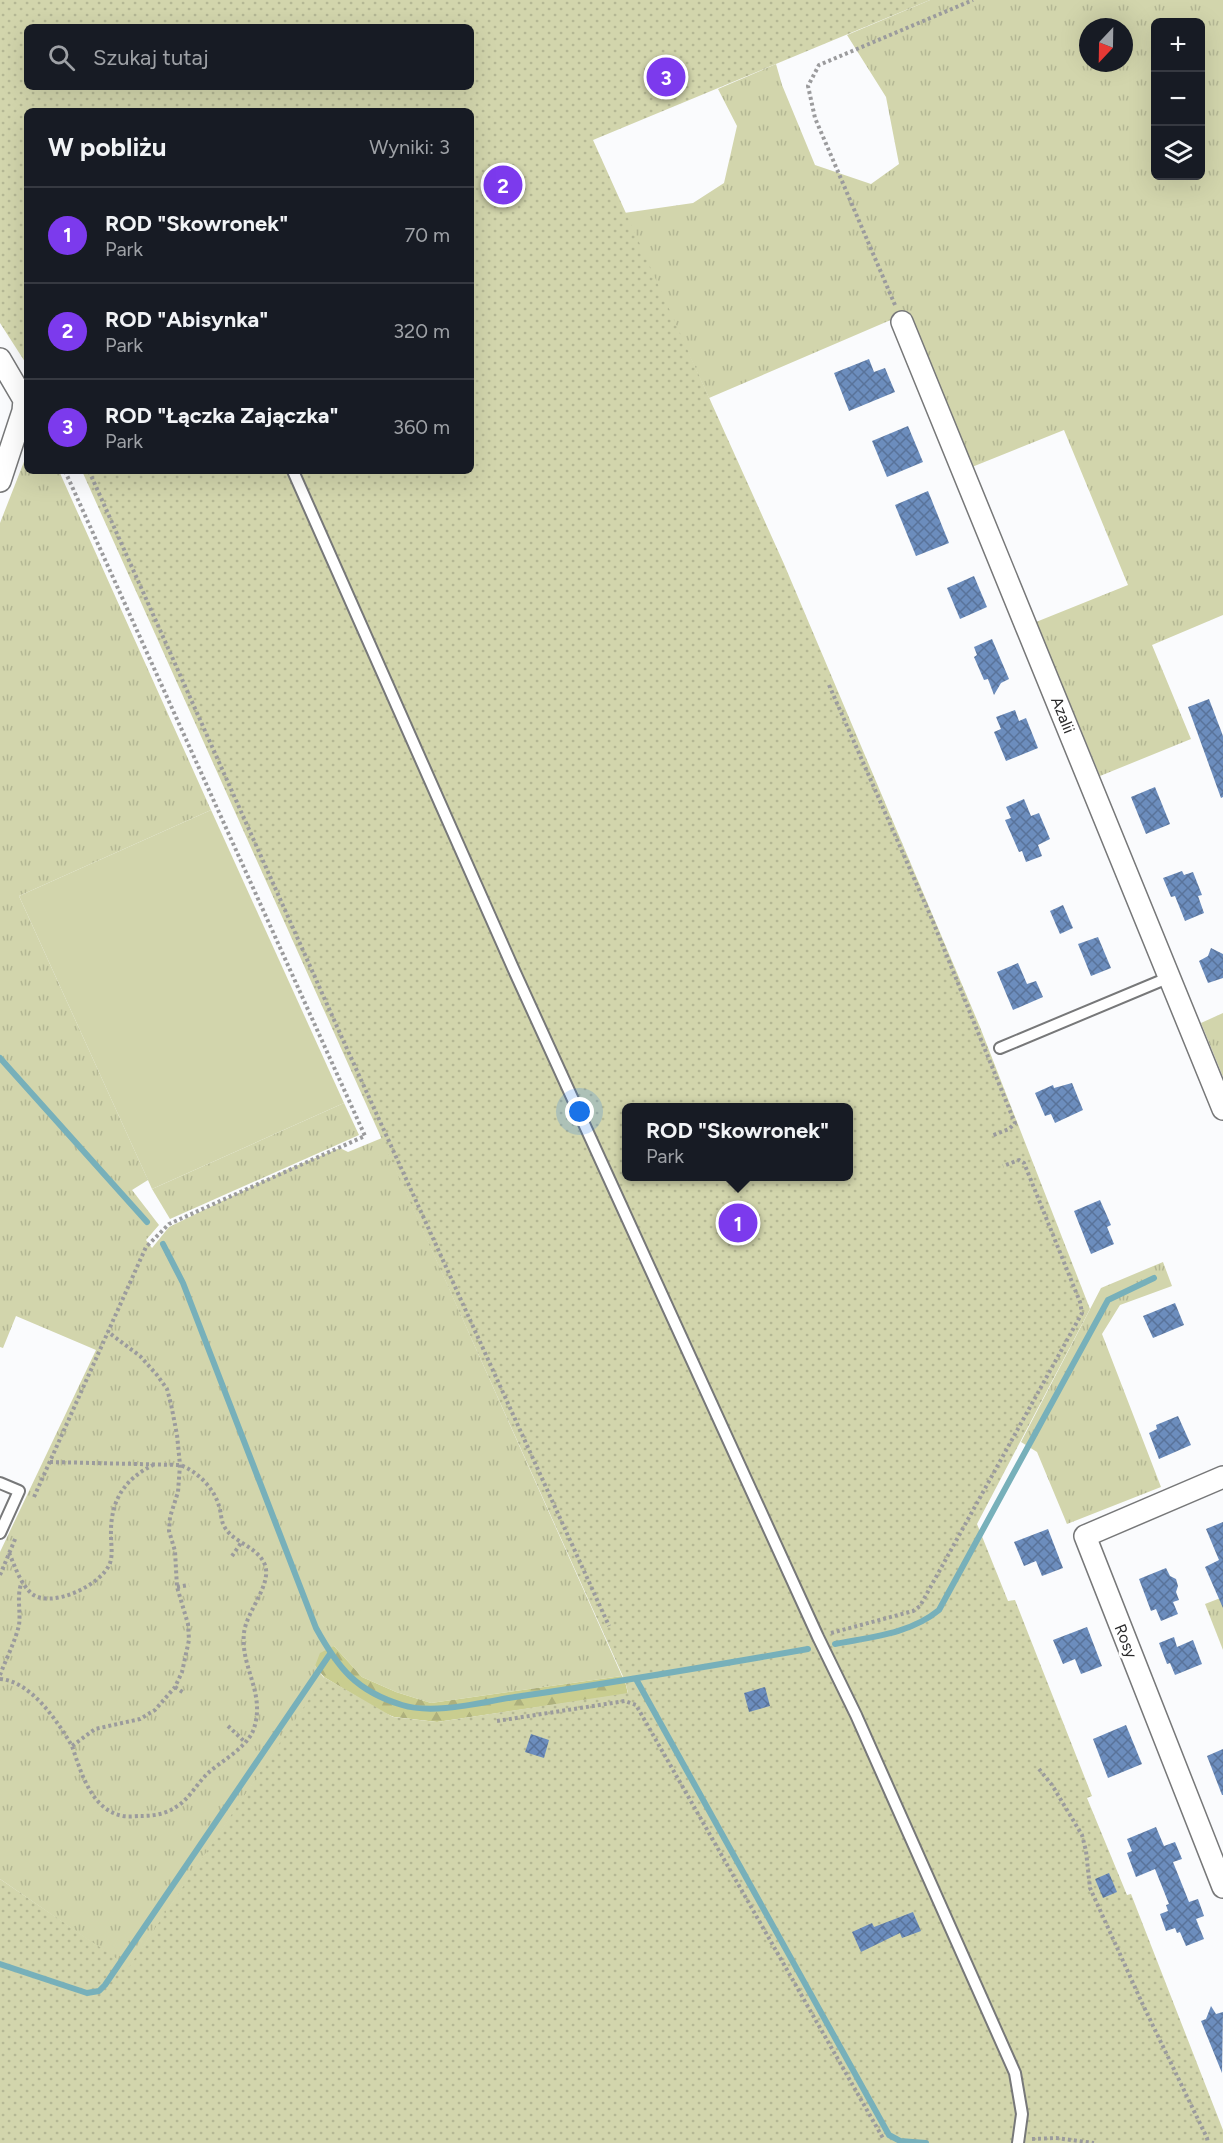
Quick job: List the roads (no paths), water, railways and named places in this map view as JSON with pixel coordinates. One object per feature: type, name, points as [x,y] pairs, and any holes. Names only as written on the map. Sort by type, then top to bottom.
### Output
[{"type":"street","name":"Azalii","points":[[903,322],[1223,1109]]},
{"type":"street","points":[[0,359],[24,400],[23,411],[0,481]]},
{"type":"street","name":"Rosy","points":[[1223,1477],[1084,1536],[1223,1887]]},
{"type":"lane","points":[[294,474],[513,968],[818,1637],[856,1715],[1015,2073],[1022,2114],[1018,2141]]},
{"type":"lane","points":[[1000,1048],[1170,977]]},
{"type":"lane","points":[[0,1483],[19,1491],[0,1533]]},
{"type":"waterway","points":[[0,1058],[147,1222]]},
{"type":"waterway","points":[[163,1244],[183,1283],[316,1628],[341,1666],[360,1685],[372,1693],[415,1708],[443,1708],[808,1649]]},
{"type":"waterway","points":[[835,1644],[903,1629],[928,1618],[939,1610],[1108,1300],[1154,1278]]},
{"type":"waterway","points":[[0,1964],[87,1993],[99,1991],[330,1654]]},
{"type":"waterway","points":[[636,1679],[889,2135],[900,2141],[926,2143]]},
{"type":"place","name":"ROD \"Łączka Zajączka\"","points":[[666,77]]},
{"type":"place","name":"ROD \"Abisynka\"","points":[[503,185]]},
{"type":"place","name":"ROD \"Skowronek\"","points":[[738,1223]]}]
